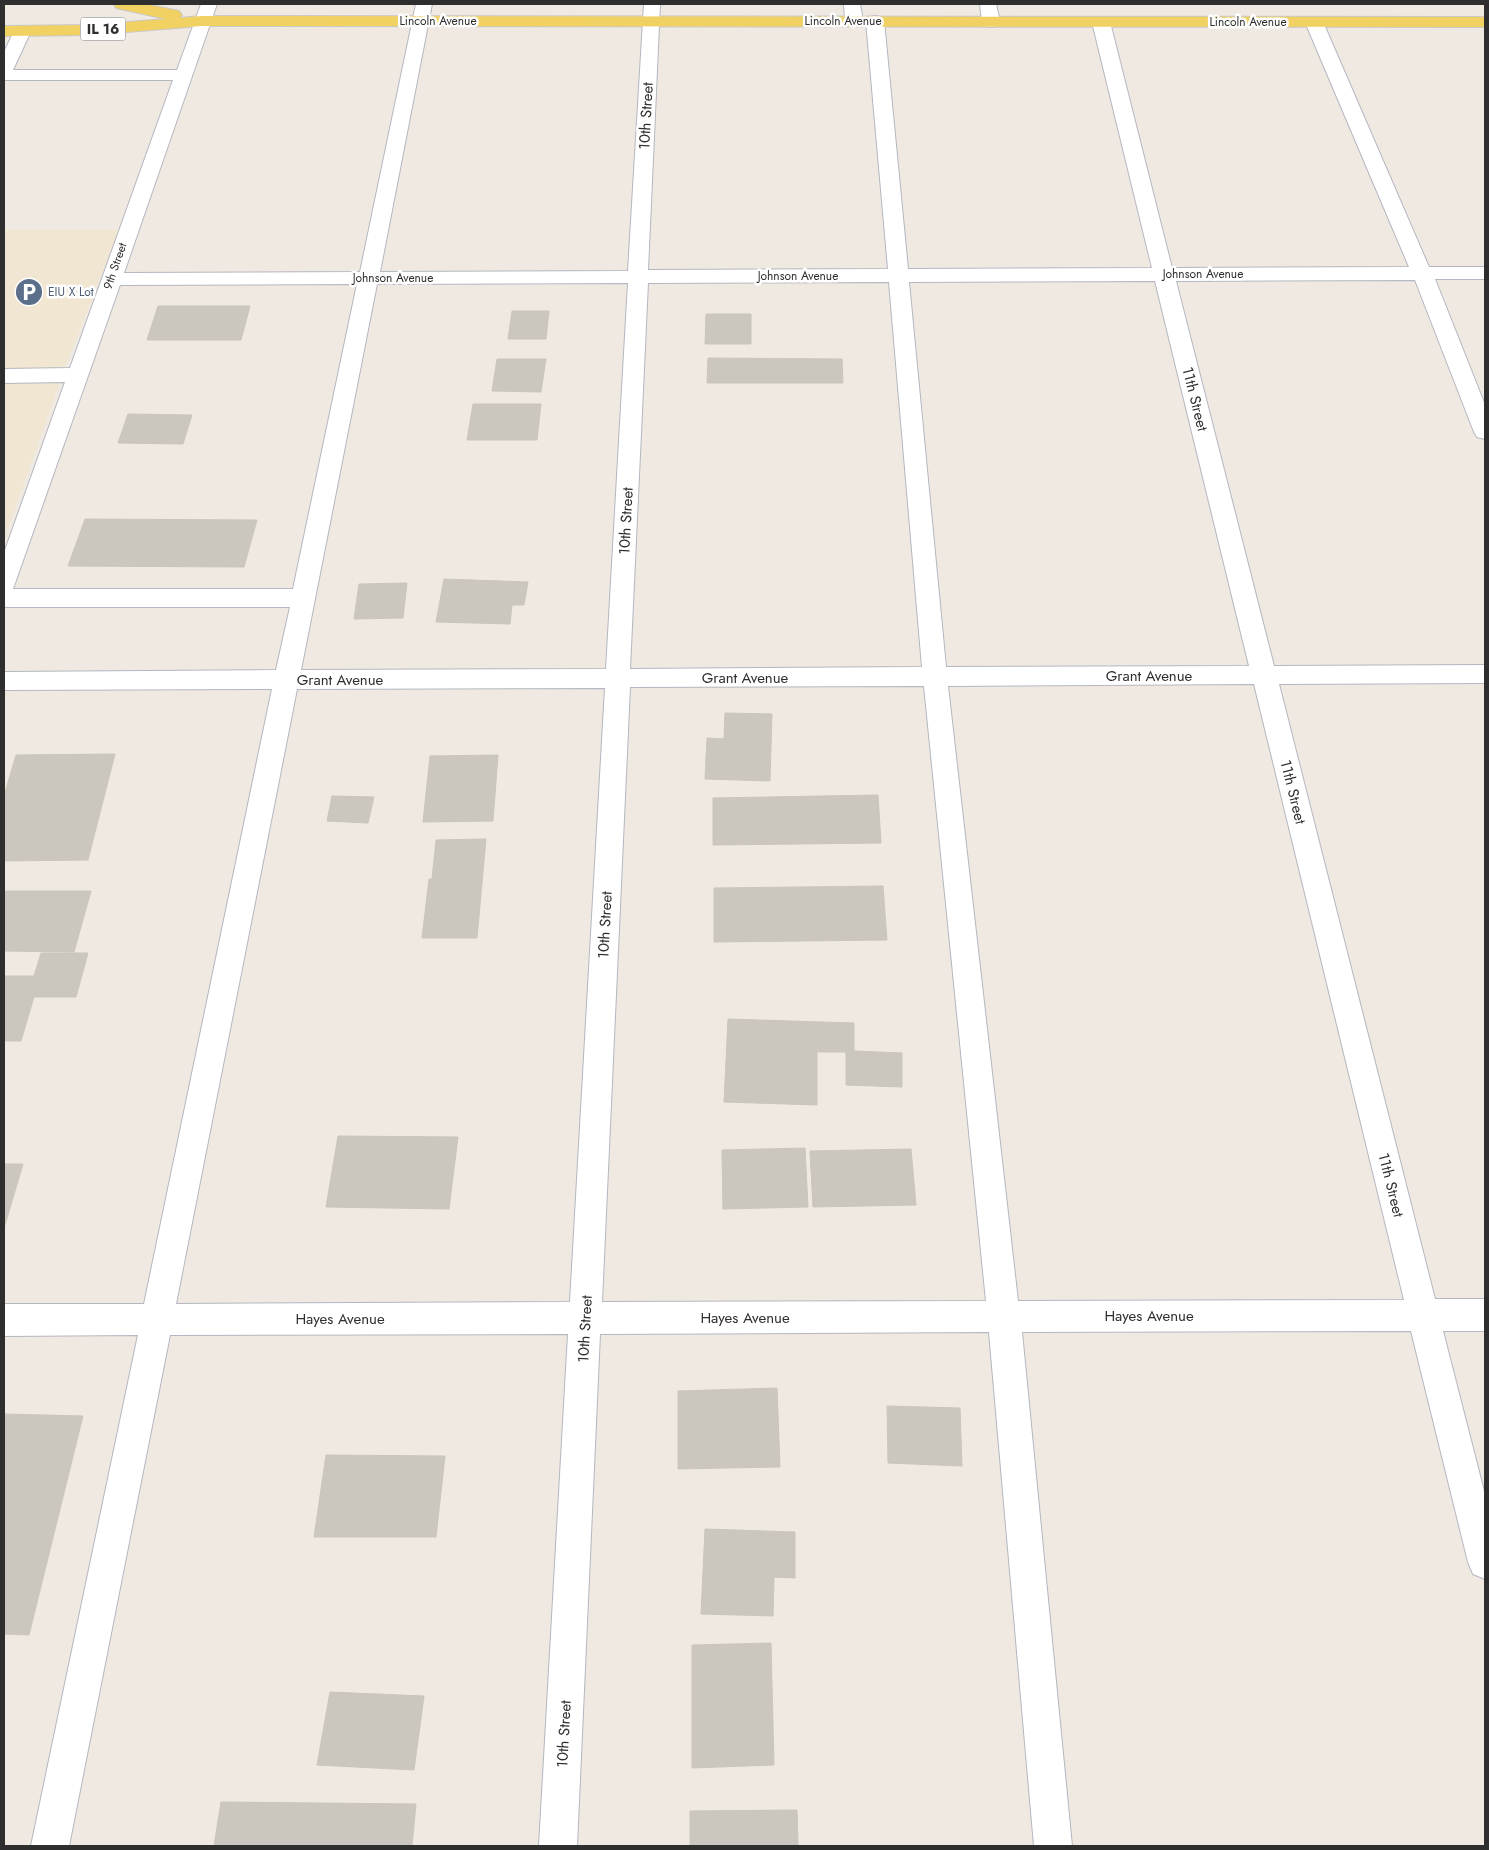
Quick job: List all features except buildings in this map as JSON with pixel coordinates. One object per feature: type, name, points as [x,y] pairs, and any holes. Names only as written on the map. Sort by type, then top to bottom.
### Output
[{"type":"main road","name":"Lincoln Avenue","points":[[122,4],[205,12],[652,12],[864,22],[1485,22]]},
{"type":"main road","name":"Lincoln Avenue","points":[[4,31],[90,30],[205,12]]},
{"type":"street","points":[[852,4],[864,22],[900,275],[935,677],[1004,1317],[1053,1846]]},
{"type":"street","points":[[988,4],[991,22]]},
{"type":"street","name":"9th Street","points":[[4,585],[205,12]]},
{"type":"street","points":[[50,1846],[422,12]]},
{"type":"street","name":"10th Street","points":[[558,1846],[652,12]]},
{"type":"street","name":"11th Street","points":[[1101,22],[1485,1562]]},
{"type":"street","points":[[1314,22],[1422,273],[1485,432]]},
{"type":"street","points":[[4,70],[22,31]]},
{"type":"street","points":[[4,75],[182,75]]},
{"type":"street","name":"Johnson Avenue","points":[[111,279],[1485,273]]},
{"type":"street","points":[[4,376],[77,375]]},
{"type":"street","points":[[4,598],[303,598]]},
{"type":"street","name":"Grant Avenue","points":[[4,681],[1485,674]]},
{"type":"street","name":"Hayes Avenue","points":[[4,1320],[1485,1315]]},
{"type":"shaded area","points":[[4,230],[119,230],[66,365],[4,539]]},
{"type":"place","name":"EIU X Lot","points":[[29,292]]}]
